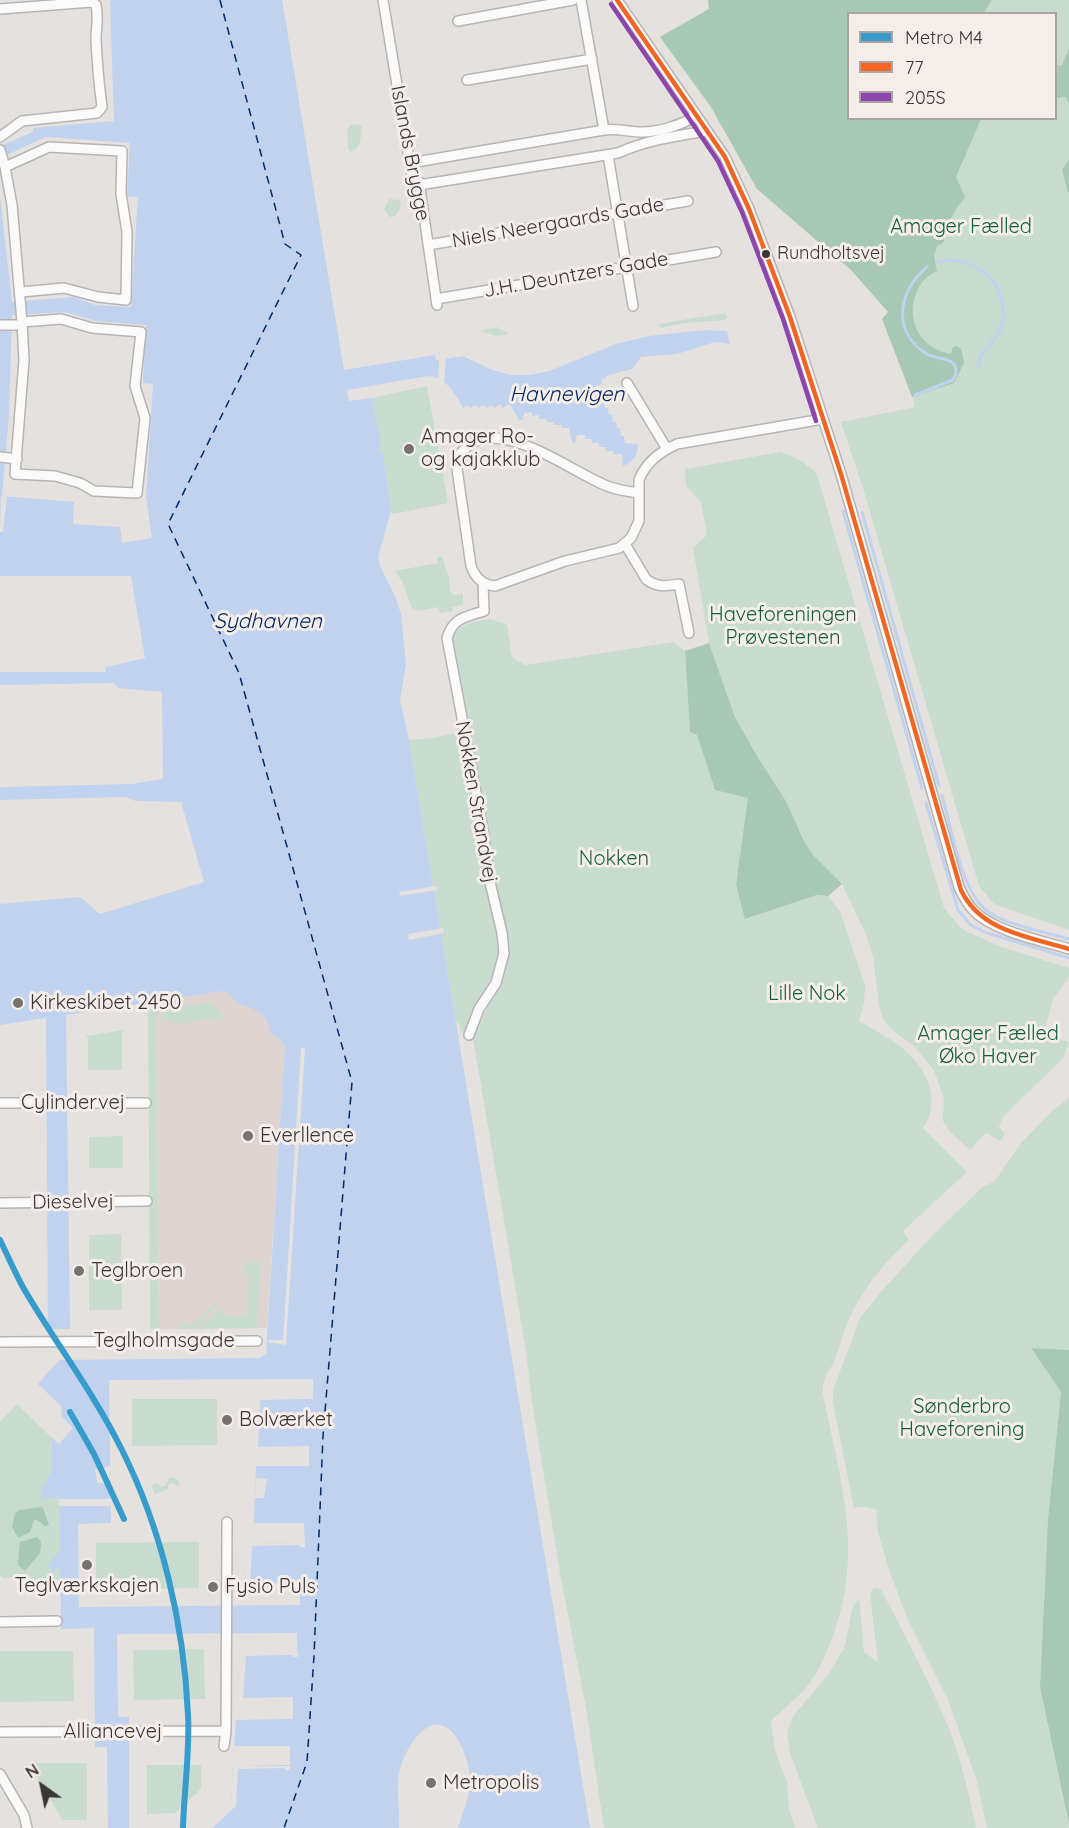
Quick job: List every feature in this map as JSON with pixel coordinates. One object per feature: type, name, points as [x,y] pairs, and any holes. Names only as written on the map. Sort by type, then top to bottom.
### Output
[{"type":"street","name":"Islands Brygge","points":[[383,0],[412,176],[419,182],[436,302]]},
{"type":"street","points":[[458,21],[573,0]]},
{"type":"street","points":[[581,0],[604,129]]},
{"type":"street","points":[[617,0],[725,157],[749,209],[790,316],[841,474],[959,887],[966,902],[984,919],[997,926],[1069,948]]},
{"type":"street","points":[[0,9],[92,2],[96,5],[99,22],[96,34],[97,61],[102,107],[97,113],[22,121],[0,137]]},
{"type":"street","points":[[467,80],[592,59]]},
{"type":"street","points":[[410,162],[604,129],[617,128],[643,133],[683,124],[696,116]]},
{"type":"street","points":[[419,185],[618,153],[636,144],[707,131]]},
{"type":"street","points":[[0,325],[20,322],[61,319],[92,328],[141,332],[135,386],[145,418],[137,493],[94,490],[80,483],[55,476],[15,474],[8,457],[24,360],[20,322],[21,296],[12,205],[3,158],[49,147],[122,151],[121,194],[127,232],[126,300],[98,297],[64,288],[21,296]]},
{"type":"street","points":[[608,154],[633,306]]},
{"type":"street","name":"Niels Neergaards Gade","points":[[428,245],[688,201]]},
{"type":"street","name":"J.H. Deuntzers Gade","points":[[436,302],[716,252]]},
{"type":"street","points":[[627,383],[667,448]]},
{"type":"street","points":[[638,493],[622,491],[605,485],[549,454],[520,443],[485,438],[469,445],[456,462],[471,566],[483,583],[489,586],[500,585],[565,561],[613,551],[625,544],[636,531],[639,521],[639,480],[643,470],[667,448],[677,444],[823,419]]},
{"type":"street","points":[[625,544],[646,579],[651,583],[664,586],[679,584],[689,633]]},
{"type":"street","name":"Nokken Strandvej","points":[[469,1035],[472,1022],[496,983],[504,953],[502,933],[489,878],[483,824],[447,638],[452,624],[457,620],[484,611],[483,583]]},
{"type":"street","name":"Cylindervej","points":[[0,1103],[146,1103]]},
{"type":"street","name":"Dieselvej","points":[[0,1203],[147,1201]]},
{"type":"street","name":"Teglholmsgade","points":[[0,1342],[257,1341]]},
{"type":"street","points":[[224,1746],[228,1638],[227,1522]]},
{"type":"street","points":[[0,1622],[57,1622]]},
{"type":"street","name":"Alliancevej","points":[[0,1732],[226,1731]]},
{"type":"street","points":[[0,1774],[24,1815],[27,1828]]},
{"type":"shaded area","points":[[224,991],[232,995],[237,1002],[251,1006],[258,1011],[267,1021],[271,1034],[285,1046],[267,1328],[159,1329],[156,1001]]},
{"type":"green space","name":"Amager Fælled","points":[[708,0],[1069,0],[1069,930],[994,904],[979,886],[863,488],[841,422],[915,407],[893,315],[851,270],[757,189],[711,107],[660,37],[709,9]]},
{"type":"green space","points":[[708,0],[992,0],[985,12],[847,12],[847,120],[981,120],[956,177],[965,197],[948,224],[944,242],[937,246],[934,256],[937,271],[922,282],[917,290],[913,308],[916,327],[926,342],[938,350],[951,354],[953,347],[961,349],[964,363],[954,383],[912,397],[882,319],[888,312],[851,270],[757,189],[711,107],[660,37],[709,9]]},
{"type":"green space","points":[[1069,48],[1069,104],[1066,97],[1057,98],[1057,65],[1062,66]]},
{"type":"green space","points":[[358,124],[362,127],[360,142],[351,152],[348,149],[347,130],[351,125]]},
{"type":"green space","points":[[1069,159],[1069,192],[1068,192],[1062,170]]},
{"type":"green space","points":[[389,199],[400,200],[401,207],[395,216],[389,217],[384,209]]},
{"type":"green space","points":[[725,313],[728,317],[725,320],[685,323],[661,328],[658,324]]},
{"type":"green space","points":[[497,327],[509,334],[496,336],[481,331]]},
{"type":"green space","name":"Amager Ro- og kajakklub","points":[[427,386],[448,503],[393,514],[383,453],[380,453],[372,398]]},
{"type":"green space","name":"Haveforeningen Prøvestenen","points":[[780,452],[798,459],[815,471],[944,908],[961,928],[970,933],[1005,948],[1069,968],[1069,977],[1053,999],[1045,1030],[1052,1036],[1069,1043],[1063,1058],[1003,1117],[999,1127],[1005,1134],[1000,1141],[986,1133],[970,1150],[950,1132],[943,1121],[944,1099],[934,1070],[914,1046],[891,1029],[883,1019],[879,1006],[873,956],[864,930],[842,884],[813,856],[786,801],[735,717],[709,643],[693,548],[707,535],[701,502],[686,486],[685,469]]},
{"type":"green space","points":[[442,557],[449,577],[450,592],[454,595],[463,594],[463,605],[452,607],[453,611],[440,613],[438,607],[418,611],[412,608],[402,581],[395,571],[437,563],[437,558]]},
{"type":"green space","points":[[491,619],[507,625],[512,657],[525,665],[674,642],[685,651],[690,731],[697,735],[715,790],[749,798],[736,885],[746,919],[817,895],[828,896],[840,911],[865,985],[864,1003],[859,1021],[891,1040],[915,1060],[928,1081],[931,1093],[929,1116],[923,1128],[967,1172],[903,1231],[909,1240],[884,1266],[861,1296],[845,1328],[834,1361],[825,1379],[823,1395],[846,1516],[847,1576],[842,1607],[820,1667],[806,1688],[771,1721],[775,1750],[787,1782],[789,1809],[795,1828],[604,1828],[586,1708],[560,1573],[526,1351],[473,1038],[506,971],[507,943],[494,883],[487,822],[453,638],[464,626]]},
{"type":"green space","points":[[709,643],[735,717],[786,801],[804,841],[813,855],[842,884],[828,896],[817,895],[745,919],[736,885],[748,798],[715,790],[697,735],[690,732],[685,651]]},
{"type":"green space","points":[[460,732],[482,843],[486,884],[496,926],[499,955],[494,974],[468,1019],[464,1032],[460,1030],[460,1025],[456,1022],[409,740]]},
{"type":"green space","points":[[211,1002],[224,1017],[171,1025],[174,1019],[163,1020],[162,1013],[156,1015],[159,1329],[151,1329],[148,1009],[156,1008],[156,1010]]},
{"type":"green space","points":[[124,1030],[122,1032],[122,1070],[88,1070],[88,1038],[86,1036]]},
{"type":"green space","name":"Sønderbro Haveforening","points":[[1069,1098],[1069,1350],[1031,1348],[1061,1392],[1048,1519],[1040,1687],[1069,1828],[987,1828],[976,1778],[948,1700],[908,1620],[888,1567],[878,1532],[876,1509],[854,1508],[833,1403],[833,1390],[860,1318],[880,1293],[929,1239],[981,1188],[995,1181],[1020,1144],[1052,1111]]},
{"type":"green space","points":[[123,1136],[123,1168],[89,1168],[89,1137]]},
{"type":"green space","points":[[121,1234],[122,1310],[89,1310],[89,1235]]},
{"type":"green space","points":[[245,1262],[260,1263],[257,1328],[195,1329],[201,1324],[203,1326],[218,1310],[221,1310],[221,1315],[247,1316],[249,1275],[243,1275]]},
{"type":"green space","points":[[213,1304],[217,1304],[216,1307],[193,1329],[179,1329],[187,1321],[188,1326],[195,1324],[195,1320],[202,1317],[202,1313],[206,1313],[209,1307],[213,1307]]},
{"type":"green space","points":[[1031,1348],[1069,1350],[1069,1825],[1040,1687],[1048,1519],[1061,1392]]},
{"type":"green space","points":[[132,1399],[217,1399],[217,1445],[132,1446]]},
{"type":"green space","points":[[17,1404],[52,1438],[52,1470],[41,1492],[59,1497],[60,1549],[54,1572],[55,1569],[60,1568],[60,1585],[50,1582],[50,1585],[28,1586],[27,1577],[2,1578],[0,1575],[0,1422]]},
{"type":"green space","points":[[170,1477],[178,1480],[180,1485],[176,1486],[173,1483],[168,1485],[168,1489],[155,1494],[151,1485],[157,1483],[161,1487],[165,1486]]},
{"type":"green space","points":[[41,1507],[49,1525],[45,1526],[34,1520],[30,1532],[18,1538],[12,1527],[15,1513]]},
{"type":"green space","points":[[37,1537],[41,1542],[40,1553],[25,1571],[18,1565],[20,1542]]},
{"type":"green space","points":[[199,1542],[199,1588],[96,1590],[96,1543]]},
{"type":"green space","points":[[874,1588],[881,1589],[948,1726],[957,1751],[976,1828],[818,1828],[790,1753],[787,1732],[794,1715],[828,1675],[845,1646],[852,1610],[859,1598],[864,1652],[878,1662],[870,1593]]},
{"type":"green space","points":[[204,1649],[205,1699],[134,1700],[133,1650]]},
{"type":"green space","points":[[0,1651],[73,1651],[74,1701],[0,1702]]},
{"type":"green space","points":[[87,1763],[87,1820],[62,1820],[30,1764]]},
{"type":"green space","points":[[147,1765],[201,1765],[201,1789],[175,1813],[147,1814]]},
{"type":"water","name":"Sydhavnen","points":[[282,0],[344,370],[435,355],[436,360],[463,356],[492,370],[511,375],[531,375],[549,371],[616,344],[649,336],[705,330],[727,331],[730,344],[715,342],[677,354],[641,357],[632,369],[609,375],[602,380],[602,384],[596,386],[596,394],[600,394],[605,408],[608,408],[609,415],[612,415],[613,422],[616,422],[617,428],[620,428],[625,443],[638,444],[634,458],[623,466],[622,454],[606,451],[606,447],[599,447],[599,443],[592,443],[592,439],[585,439],[585,435],[577,435],[575,443],[572,442],[569,428],[554,425],[554,422],[547,422],[547,419],[539,419],[539,415],[532,416],[532,412],[524,413],[523,420],[519,420],[510,404],[502,408],[500,404],[494,408],[492,405],[486,408],[484,405],[478,408],[476,405],[470,408],[468,405],[463,408],[449,387],[435,377],[428,376],[347,390],[349,401],[372,398],[381,444],[379,445],[380,452],[383,452],[391,511],[378,557],[401,614],[406,664],[400,700],[409,740],[590,1828],[458,1828],[469,1792],[468,1765],[453,1733],[441,1725],[434,1725],[420,1733],[414,1740],[402,1763],[398,1784],[399,1828],[205,1828],[231,1804],[233,1766],[290,1765],[290,1746],[234,1746],[236,1720],[293,1719],[293,1700],[237,1700],[240,1652],[297,1652],[297,1633],[117,1634],[118,1717],[129,1717],[129,1828],[108,1828],[107,1747],[95,1747],[94,1628],[61,1629],[60,1568],[55,1569],[54,1573],[48,1565],[60,1549],[59,1497],[42,1499],[41,1491],[52,1470],[52,1438],[59,1444],[73,1428],[62,1417],[61,1406],[38,1384],[59,1360],[259,1358],[266,1354],[285,1046],[271,1034],[269,1026],[260,1013],[238,1003],[224,991],[66,1015],[70,1329],[48,1329],[46,1018],[0,1025],[0,904],[80,897],[100,914],[204,882],[181,802],[136,801],[125,797],[0,800],[0,787],[132,784],[163,779],[162,692],[118,688],[114,683],[0,685],[0,672],[105,672],[106,667],[145,658],[131,576],[0,576],[0,196],[12,302],[74,297],[95,305],[131,307],[138,197],[127,196],[130,143],[46,137],[0,158],[0,146],[33,132],[33,128],[114,121],[110,1]],"holes":[[[65,312],[96,321],[146,325],[143,383],[153,384],[146,497],[152,538],[122,543],[120,527],[73,524],[74,502],[2,496],[9,416],[12,315]],[[313,1379],[313,1399],[260,1400],[258,1447],[309,1446],[309,1466],[256,1466],[254,1523],[304,1523],[305,1542],[246,1543],[244,1586],[300,1586],[300,1605],[79,1607],[78,1524],[111,1523],[109,1380]]]},
{"type":"pier","points":[[439,357],[446,357],[444,383],[438,381]]},
{"type":"pier","points":[[1,496],[7,496],[3,532],[0,532]]},
{"type":"pier","points":[[436,886],[437,890],[400,896],[399,892]]},
{"type":"pier","points":[[443,928],[444,933],[409,940],[408,934]]},
{"type":"pier","points":[[301,1048],[305,1048],[286,1345],[267,1342],[268,1340],[283,1340]]},
{"type":"pier","points":[[110,1466],[110,1483],[97,1483],[95,1469]]},
{"type":"pier","points":[[256,1478],[267,1479],[264,1498],[255,1498]]},
{"type":"pier","points":[[59,1499],[111,1499],[111,1506],[59,1506]]},
{"type":"pier","points":[[305,1542],[305,1547],[299,1545],[252,1546],[250,1584],[300,1583],[300,1586],[244,1586],[246,1543]]},
{"type":"pier","points":[[240,1652],[298,1652],[298,1657],[292,1655],[246,1656],[243,1698],[293,1697],[293,1700],[237,1700]]},
{"type":"pier","points":[[233,1766],[290,1766],[290,1770],[285,1770],[285,1768],[238,1769],[236,1806],[212,1828],[205,1828],[231,1804]]},
{"type":"waterway","points":[[937,262],[955,260],[971,265],[989,277],[999,291],[1003,308],[1002,326],[981,356],[978,366]]},
{"type":"waterway","points":[[915,395],[953,380],[956,372],[955,365],[950,361],[930,356],[915,345],[904,323],[905,299],[917,277],[927,267]]},
{"type":"waterway","points":[[843,511],[922,788]]},
{"type":"waterway","points":[[862,512],[939,786]]},
{"type":"waterway","points":[[942,795],[959,860],[980,905],[1008,922],[1069,939]]},
{"type":"waterway","points":[[926,803],[958,910],[971,925],[984,932],[1069,958]]},
{"type":"ferry route","points":[[220,0],[285,244],[301,255],[168,524],[239,673],[352,1082],[323,1436],[307,1762],[284,1828]]},
{"type":"metro line","name":"M4","points":[[0,1240],[24,1289],[121,1448],[148,1511],[159,1544],[176,1612],[186,1681],[188,1743],[183,1828]]},
{"type":"metro line","name":"M4","points":[[70,1412],[94,1454],[124,1519]]},
{"type":"transit line","name":"77","points":[[617,0],[725,157],[749,209],[790,317],[841,474],[961,890],[969,904],[993,924],[1022,936],[1069,949]]},
{"type":"transit line","name":"205S","points":[[611,4],[718,161],[742,212],[783,319],[816,421]]},
{"type":"place","name":"Rundholtsvej","points":[[766,254]]},
{"type":"place","name":"Amager Ro- og kajakklub","points":[[409,449]]},
{"type":"place","name":"Kirkeskibet 2450","points":[[18,1003]]},
{"type":"place","name":"Everllence","points":[[248,1136]]},
{"type":"place","name":"Teglbroen","points":[[79,1271]]},
{"type":"place","name":"Bolværket","points":[[227,1420]]},
{"type":"place","name":"Teglværkskajen","points":[[87,1565]]},
{"type":"place","name":"Fysio Puls","points":[[213,1587]]},
{"type":"place","name":"Metropolis","points":[[431,1783]]},
{"type":"water label","name":"Havnevigen","points":[[567,395]]},
{"type":"park label","name":"Nokken","points":[[614,859]]},
{"type":"park label","name":"Lille Nok","points":[[807,994]]},
{"type":"park label","name":"Amager Fælled Øko Haver","points":[[988,1046]]}]
